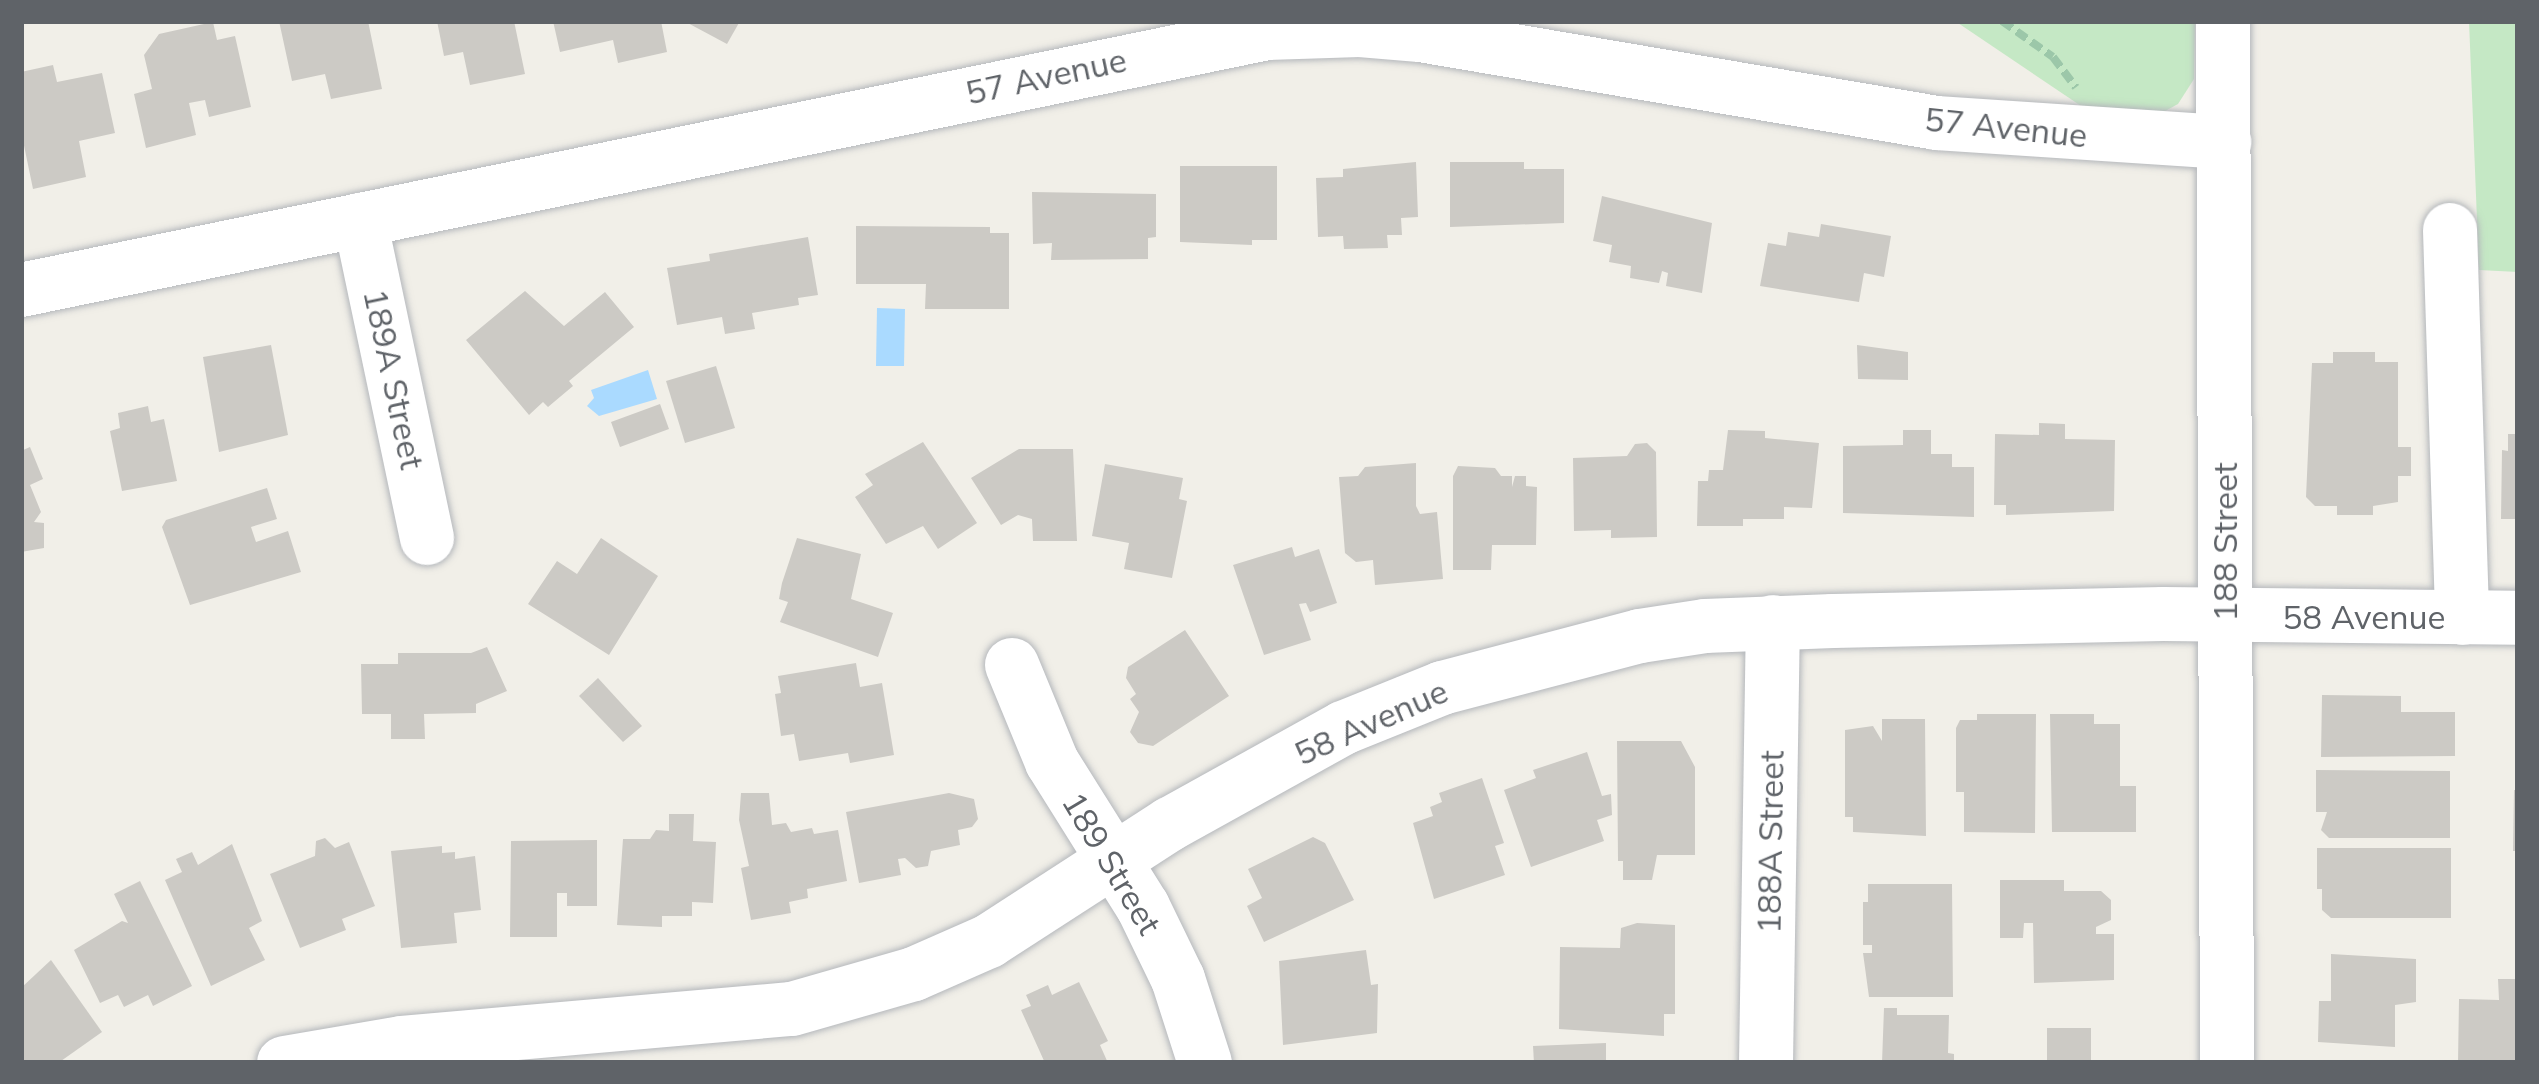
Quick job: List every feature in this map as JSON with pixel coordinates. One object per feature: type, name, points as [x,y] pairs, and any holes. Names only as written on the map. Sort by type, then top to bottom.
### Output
[{"type":"street","name":"188 Street","points":[[2223,21],[2227,1063]]},
{"type":"street","name":"57 Avenue","points":[[21,290],[360,220],[1180,34],[1380,31],[1937,123],[2224,142]]},
{"type":"street","name":"189A Street","points":[[360,220],[427,538]]},
{"type":"street","points":[[2450,230],[2462,618]]},
{"type":"street","name":"58 Avenue","points":[[284,1063],[402,1043],[739,1040],[792,1010],[914,974],[989,941],[1114,859],[1343,728],[1442,688],[1640,636],[1773,622],[2518,618]]},
{"type":"street","name":"188A Street","points":[[1766,1063],[1773,622]]},
{"type":"street","name":"189 Street","points":[[1012,665],[1052,762],[1114,859],[1178,979],[1205,1063]]},
{"type":"path","points":[[2002,21],[2054,57],[2079,93]]},
{"type":"green space","points":[[1955,21],[2195,21],[2194,79],[2178,104],[2156,116],[2090,112]]},
{"type":"green space","points":[[2469,21],[2518,21],[2518,272],[2479,270]]},
{"type":"water","points":[[877,308],[905,309],[904,366],[876,366]]},
{"type":"water","points":[[648,370],[657,399],[599,416],[587,406],[594,398],[591,390]]},
{"type":"building","points":[[279,21],[368,21],[382,89],[331,99],[325,74],[292,81]]},
{"type":"building","points":[[437,21],[514,21],[525,74],[470,85],[463,52],[444,56]]},
{"type":"building","points":[[553,21],[661,21],[667,52],[618,63],[613,40],[560,52]]},
{"type":"building","points":[[684,21],[740,21],[727,44]]},
{"type":"building","points":[[213,22],[217,40],[235,36],[251,107],[209,117],[205,100],[189,103],[196,135],[146,148],[134,94],[152,89],[144,55],[159,34]]},
{"type":"building","points":[[53,65],[57,82],[102,73],[115,133],[79,141],[86,177],[33,189],[21,131],[21,72]]},
{"type":"building","points":[[1416,162],[1418,217],[1401,218],[1402,235],[1387,235],[1388,248],[1344,249],[1343,236],[1318,237],[1316,178],[1343,177],[1343,169]]},
{"type":"building","points":[[1450,162],[1524,162],[1524,169],[1564,169],[1564,223],[1450,227]]},
{"type":"building","points":[[1180,166],[1277,166],[1277,240],[1252,240],[1252,245],[1180,242]]},
{"type":"building","points":[[1032,192],[1156,194],[1156,237],[1148,238],[1148,259],[1051,260],[1052,243],[1033,244]]},
{"type":"building","points":[[1602,196],[1712,223],[1702,293],[1666,286],[1668,273],[1662,271],[1659,283],[1630,278],[1631,266],[1609,262],[1612,245],[1593,241]]},
{"type":"building","points":[[1821,224],[1891,236],[1884,277],[1864,273],[1859,302],[1760,286],[1768,243],[1786,246],[1788,232],[1819,237]]},
{"type":"building","points":[[856,226],[990,227],[990,233],[1009,233],[1009,309],[925,309],[926,284],[856,284]]},
{"type":"building","points":[[808,237],[818,295],[798,298],[799,305],[752,313],[755,329],[725,334],[722,317],[677,325],[667,268],[710,261],[709,254]]},
{"type":"building","points":[[525,291],[564,326],[605,292],[634,327],[569,381],[573,386],[548,407],[543,402],[529,415],[466,340]]},
{"type":"building","points":[[271,345],[288,435],[219,452],[203,357]]},
{"type":"building","points":[[1857,345],[1908,352],[1908,380],[1858,379]]},
{"type":"building","points":[[2333,352],[2375,352],[2375,362],[2398,362],[2398,447],[2411,447],[2411,476],[2398,476],[2398,502],[2373,506],[2373,515],[2337,515],[2337,506],[2315,506],[2306,497],[2312,363],[2333,363]]},
{"type":"building","points":[[716,366],[735,428],[685,443],[666,381]]},
{"type":"building","points":[[660,404],[669,429],[620,447],[611,422]]},
{"type":"building","points":[[148,406],[151,422],[164,419],[177,481],[122,491],[110,431],[120,428],[118,413]]},
{"type":"building","points":[[2039,423],[2065,424],[2065,439],[2115,440],[2114,511],[2006,515],[2006,505],[1994,505],[1995,434],[2039,435]]},
{"type":"building","points":[[1728,430],[1765,431],[1765,438],[1819,443],[1812,508],[1784,507],[1784,519],[1743,519],[1743,526],[1697,526],[1698,481],[1708,481],[1709,470],[1723,470]]},
{"type":"building","points":[[1903,430],[1931,430],[1931,454],[1952,454],[1952,467],[1974,467],[1974,517],[1843,513],[1843,446],[1903,445]]},
{"type":"building","points":[[2508,434],[2518,434],[2518,519],[2501,519],[2502,450],[2508,451]]},
{"type":"building","points":[[923,442],[977,523],[938,549],[923,526],[886,544],[855,497],[873,485],[865,474]]},
{"type":"building","points":[[1647,443],[1656,452],[1657,537],[1611,538],[1611,530],[1574,531],[1573,458],[1627,456],[1635,444]]},
{"type":"building","points":[[30,447],[43,479],[30,485],[41,512],[34,522],[44,523],[44,548],[21,552],[21,451]]},
{"type":"building","points":[[1019,449],[1073,449],[1077,541],[1033,541],[1032,519],[1018,515],[1001,525],[971,478]]},
{"type":"building","points":[[1416,463],[1416,506],[1420,514],[1437,512],[1443,579],[1375,585],[1373,560],[1356,562],[1345,553],[1339,477],[1358,476],[1365,467]]},
{"type":"building","points":[[1105,464],[1183,478],[1179,499],[1187,501],[1172,578],[1124,569],[1129,543],[1092,536]]},
{"type":"building","points":[[1458,466],[1495,468],[1501,476],[1512,476],[1512,487],[1515,476],[1526,476],[1526,486],[1537,487],[1536,545],[1492,545],[1491,570],[1453,570],[1453,476]]},
{"type":"building","points":[[267,488],[277,519],[251,527],[256,542],[288,531],[301,572],[190,605],[162,527],[166,520]]},
{"type":"building","points":[[601,538],[658,576],[609,655],[528,604],[557,561],[577,574]]},
{"type":"building","points":[[797,538],[861,554],[851,599],[893,613],[878,657],[780,622],[788,602],[779,599],[782,583]]},
{"type":"building","points":[[1292,547],[1295,557],[1319,549],[1337,603],[1310,612],[1306,603],[1299,604],[1311,640],[1264,655],[1233,565]]},
{"type":"building","points":[[1185,630],[1229,696],[1153,746],[1138,743],[1130,732],[1139,712],[1130,699],[1136,694],[1126,678],[1128,667]]},
{"type":"building","points":[[487,647],[507,691],[476,704],[476,713],[424,714],[425,739],[391,739],[391,714],[362,714],[361,664],[398,664],[398,653],[471,653]]},
{"type":"building","points":[[856,663],[860,687],[882,683],[894,755],[850,763],[848,753],[799,761],[794,734],[781,736],[775,694],[781,693],[778,676]]},
{"type":"building","points":[[598,678],[642,726],[623,742],[579,696]]},
{"type":"building","points":[[2322,695],[2401,696],[2401,712],[2455,712],[2455,756],[2321,757]]},
{"type":"building","points":[[1977,714],[2036,714],[2035,833],[1964,832],[1964,792],[1956,792],[1956,728],[1960,720],[1977,720]]},
{"type":"building","points":[[2050,714],[2094,714],[2094,724],[2120,724],[2120,786],[2136,786],[2136,832],[2052,832]]},
{"type":"building","points":[[1882,719],[1925,719],[1926,836],[1853,832],[1853,817],[1845,817],[1845,730],[1873,726],[1882,741]]},
{"type":"building","points":[[1617,741],[1681,741],[1695,767],[1695,855],[1657,855],[1652,880],[1623,880],[1623,861],[1618,861]]},
{"type":"building","points":[[1587,752],[1602,796],[1611,794],[1612,815],[1597,820],[1604,841],[1531,867],[1504,790],[1536,778],[1533,770]]},
{"type":"building","points":[[2316,770],[2450,771],[2450,838],[2329,838],[2321,830],[2327,812],[2316,812]]},
{"type":"building","points":[[1482,778],[1504,843],[1495,846],[1505,875],[1434,899],[1413,823],[1433,816],[1430,807],[1442,802],[1439,793]]},
{"type":"building","points":[[2514,790],[2518,790],[2518,851],[2513,851]]},
{"type":"building","points":[[741,793],[769,793],[772,825],[786,823],[791,832],[812,828],[814,834],[838,830],[847,881],[807,889],[808,898],[789,902],[791,913],[751,920],[741,868],[749,866],[739,820]]},
{"type":"building","points":[[949,793],[974,799],[978,819],[972,827],[958,830],[960,845],[931,851],[928,866],[916,868],[905,858],[898,859],[901,875],[859,883],[846,812]]},
{"type":"building","points":[[669,814],[694,814],[693,841],[716,842],[713,903],[692,902],[692,916],[662,916],[662,927],[617,925],[623,839],[650,839],[656,830],[669,831]]},
{"type":"building","points":[[1313,837],[1325,843],[1354,900],[1264,942],[1247,906],[1262,898],[1248,869]]},
{"type":"building","points":[[325,838],[335,848],[349,842],[375,906],[342,919],[346,930],[300,948],[270,874],[315,856],[316,841]]},
{"type":"building","points":[[597,840],[597,906],[567,906],[567,893],[557,893],[557,937],[510,937],[511,841]]},
{"type":"building","points":[[232,844],[262,921],[249,928],[265,960],[211,986],[165,880],[182,872],[176,859],[192,852],[198,865]]},
{"type":"building","points":[[442,846],[442,853],[455,852],[455,859],[475,856],[481,910],[454,913],[457,943],[401,948],[391,851]]},
{"type":"building","points":[[2317,848],[2451,848],[2451,918],[2331,918],[2322,910],[2322,889],[2317,889]]},
{"type":"building","points":[[2000,880],[2064,880],[2064,891],[2101,891],[2111,900],[2111,920],[2096,927],[2096,934],[2114,934],[2114,980],[2034,983],[2033,923],[2024,923],[2023,938],[2000,938]]},
{"type":"building","points":[[140,881],[192,986],[153,1006],[148,995],[124,1007],[118,995],[100,1003],[74,950],[122,921],[128,923],[114,894]]},
{"type":"building","points":[[1868,884],[1952,884],[1953,997],[1869,997],[1863,953],[1872,953],[1872,945],[1863,945]]},
{"type":"building","points":[[1637,923],[1675,925],[1675,1014],[1664,1014],[1664,1036],[1559,1029],[1560,947],[1620,948],[1621,928]]},
{"type":"building","points":[[1366,950],[1371,985],[1378,984],[1377,1033],[1283,1045],[1279,961]]},
{"type":"building","points":[[2331,954],[2416,959],[2416,1002],[2395,1005],[2395,1047],[2318,1042],[2319,1001],[2331,1001]]},
{"type":"building","points":[[51,960],[102,1032],[61,1061],[21,1063],[21,988]]},
{"type":"building","points":[[2498,979],[2518,979],[2518,1063],[2458,1063],[2459,999],[2499,1000]]},
{"type":"building","points":[[1079,982],[1108,1041],[1100,1045],[1108,1063],[1045,1063],[1021,1010],[1031,1006],[1026,995],[1048,985],[1052,995]]},
{"type":"building","points":[[1884,1008],[1897,1008],[1897,1015],[1949,1015],[1948,1053],[1954,1054],[1954,1063],[1882,1063]]},
{"type":"building","points":[[2047,1028],[2091,1028],[2091,1063],[2047,1063]]},
{"type":"building","points":[[1606,1043],[1606,1063],[1534,1063],[1533,1046]]}]
